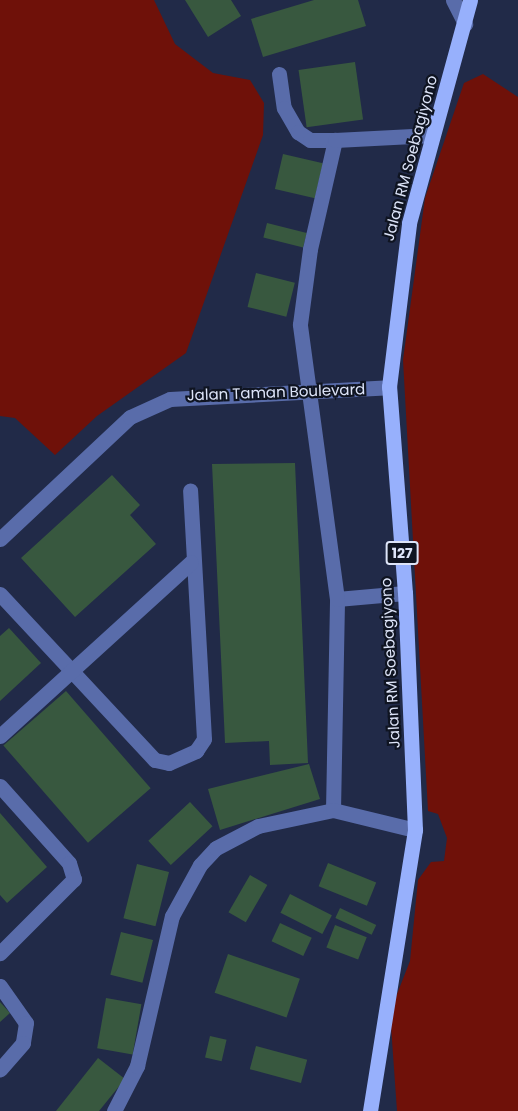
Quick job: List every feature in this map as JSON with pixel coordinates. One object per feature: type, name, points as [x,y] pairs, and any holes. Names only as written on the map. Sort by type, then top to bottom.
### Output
[{"type":"main road","name":"Jalan RM Soebagiyono","points":[[370,1111],[415,830],[405,593],[389,387],[407,234],[470,0]]},
{"type":"street","points":[[453,0],[465,24]]},
{"type":"street","points":[[279,74],[284,108],[298,132],[310,140],[432,135]]},
{"type":"street","points":[[333,810],[337,599],[305,390],[300,324],[335,140]]},
{"type":"street","name":"Jalan Taman Boulevard","points":[[0,539],[142,411],[185,394],[389,387]]},
{"type":"street","points":[[0,594],[163,764],[202,746],[191,562],[190,490]]},
{"type":"street","points":[[0,736],[191,562]]},
{"type":"street","points":[[337,599],[405,593]]},
{"type":"street","points":[[0,786],[69,863],[74,879],[0,953]]},
{"type":"street","points":[[114,1111],[136,1066],[172,916],[200,865],[235,836],[258,826],[333,810],[415,830]]},
{"type":"street","points":[[0,987],[26,1023],[23,1044],[0,1069]]},
{"type":"shaded area","points":[[0,0],[154,0],[175,44],[213,73],[250,80],[264,103],[263,135],[186,353],[97,416],[55,455],[15,418],[0,416]]},
{"type":"shaded area","points":[[483,74],[518,97],[518,1111],[397,1111],[390,1012],[410,961],[418,880],[431,862],[444,861],[447,838],[438,814],[428,811],[403,360],[425,198],[464,83]]},
{"type":"building","points":[[185,0],[231,0],[241,16],[208,37]]},
{"type":"building","points":[[314,0],[358,0],[366,26],[263,57],[251,19]]},
{"type":"building","points":[[355,62],[363,119],[307,127],[299,70]]},
{"type":"building","points":[[283,154],[323,163],[315,198],[275,189]]},
{"type":"building","points":[[267,223],[307,233],[303,247],[263,238]]},
{"type":"building","points":[[256,273],[295,283],[286,317],[248,307]]},
{"type":"building","points":[[295,463],[308,763],[270,765],[269,741],[225,743],[212,464]]},
{"type":"building","points":[[112,475],[140,505],[130,515],[156,544],[75,617],[21,558]]},
{"type":"building","points":[[9,628],[41,663],[0,701],[0,636]]},
{"type":"building","points":[[66,691],[151,788],[88,843],[3,745]]},
{"type":"building","points":[[309,764],[320,799],[220,830],[208,789]]},
{"type":"building","points":[[190,802],[213,826],[171,865],[148,841]]},
{"type":"building","points":[[0,813],[47,867],[7,903],[0,895]]},
{"type":"building","points":[[328,863],[376,882],[367,906],[319,886]]},
{"type":"building","points":[[137,864],[169,872],[155,926],[123,918]]},
{"type":"building","points":[[250,875],[267,885],[246,922],[229,912]]},
{"type":"building","points":[[290,894],[332,915],[322,934],[280,913]]},
{"type":"building","points":[[340,908],[376,925],[372,935],[335,918]]},
{"type":"building","points":[[280,923],[312,938],[303,956],[272,941]]},
{"type":"building","points":[[335,925],[367,937],[358,960],[326,947]]},
{"type":"building","points":[[121,932],[153,940],[142,983],[110,975]]},
{"type":"building","points":[[228,954],[300,979],[287,1018],[215,993]]},
{"type":"building","points":[[106,998],[141,1004],[133,1054],[97,1048]]},
{"type":"building","points":[[0,1002],[10,1013],[0,1022]]},
{"type":"building","points":[[210,1036],[227,1040],[222,1061],[205,1057]]},
{"type":"building","points":[[256,1046],[307,1060],[301,1083],[250,1069]]},
{"type":"building","points":[[98,1058],[125,1079],[99,1111],[56,1111]]}]
